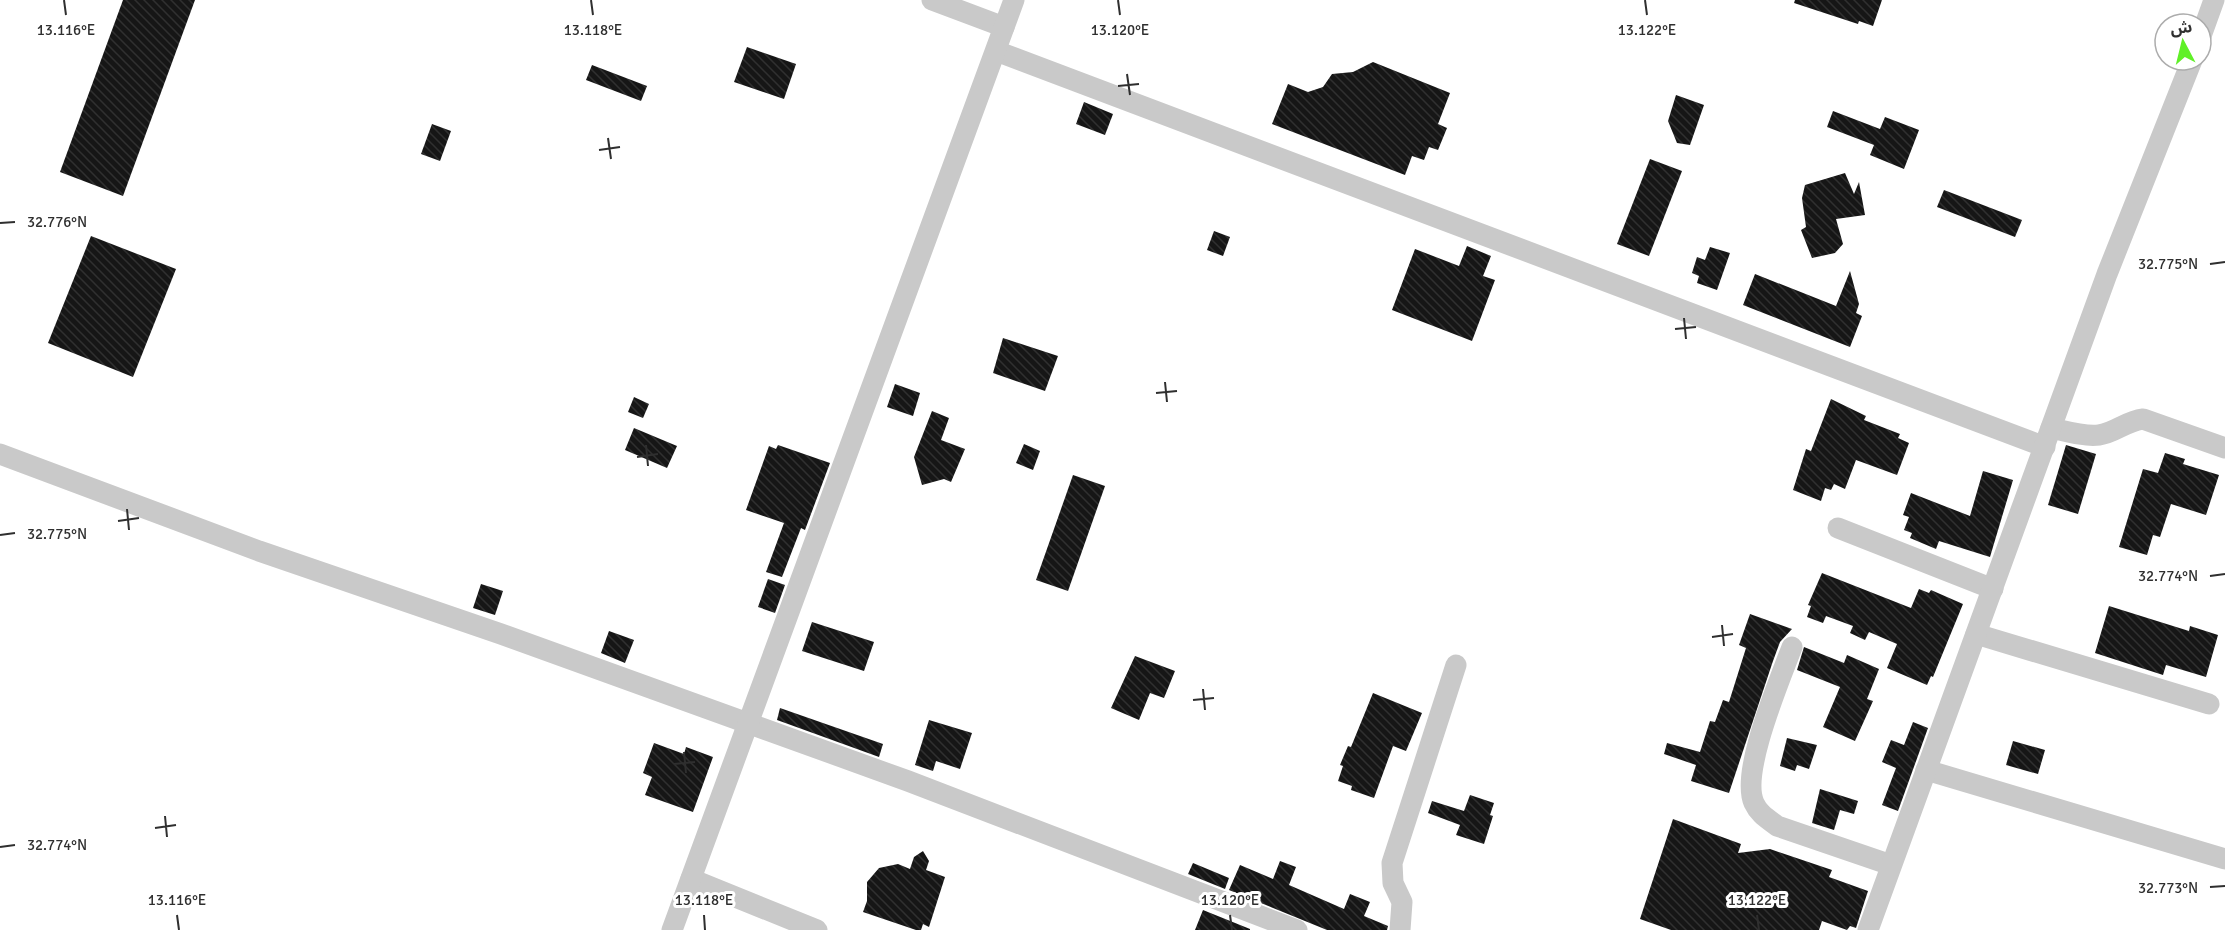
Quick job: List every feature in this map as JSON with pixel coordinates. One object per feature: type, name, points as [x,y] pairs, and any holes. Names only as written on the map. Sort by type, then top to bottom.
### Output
[{"type":"street","points":[[932,0],[1004,27]]},
{"type":"street","points":[[672,930],[1014,0]]},
{"type":"street","points":[[996,51],[2048,438],[2097,436],[2112,431],[2129,421],[2143,419],[2225,448]]},
{"type":"street","points":[[1868,930],[2107,274],[2187,72]]},
{"type":"street","points":[[0,454],[259,551],[501,634],[908,781],[1297,930]]},
{"type":"street","points":[[1838,528],[1993,589]]},
{"type":"street","points":[[1976,634],[2209,704]]},
{"type":"street","points":[[1792,647],[1753,765],[1751,790],[1755,803],[1762,815],[1777,826],[1892,865]]},
{"type":"street","points":[[1400,930],[1402,902],[1393,883],[1392,863],[1456,665]]},
{"type":"street","points":[[1926,770],[2225,859]]},
{"type":"street","points":[[691,879],[817,930]]},
{"type":"building","points":[[123,0],[195,0],[123,196],[60,172]]},
{"type":"building","points":[[1795,0],[1882,0],[1873,26],[1859,21],[1858,24],[1794,3]]},
{"type":"building","points":[[747,47],[796,64],[784,99],[734,82]]},
{"type":"building","points":[[1373,62],[1450,93],[1438,124],[1447,128],[1438,150],[1429,147],[1424,160],[1412,156],[1405,175],[1272,124],[1288,84],[1308,92],[1323,87],[1332,74],[1353,72]]},
{"type":"building","points":[[592,65],[647,86],[641,101],[586,80]]},
{"type":"building","points":[[1676,95],[1704,105],[1690,145],[1677,143],[1668,121]]},
{"type":"building","points":[[1084,102],[1113,114],[1105,135],[1076,124]]},
{"type":"building","points":[[1833,111],[1880,129],[1885,117],[1919,130],[1904,169],[1870,155],[1874,145],[1827,127]]},
{"type":"building","points":[[432,124],[451,131],[440,161],[421,154]]},
{"type":"building","points":[[1650,159],[1682,171],[1649,256],[1617,244]]},
{"type":"building","points":[[1845,173],[1854,194],[1859,182],[1865,215],[1836,219],[1843,244],[1835,253],[1812,258],[1801,230],[1806,227],[1802,198],[1805,185]]},
{"type":"building","points":[[1944,190],[2022,220],[2015,237],[1937,207]]},
{"type":"building","points":[[1214,231],[1230,237],[1223,256],[1207,250]]},
{"type":"building","points":[[91,236],[176,269],[133,377],[48,343]]},
{"type":"building","points":[[1467,246],[1491,256],[1483,276],[1495,280],[1472,341],[1392,310],[1415,249],[1459,266]]},
{"type":"building","points":[[1710,247],[1730,253],[1717,290],[1697,283],[1699,276],[1692,273],[1697,257],[1705,260]]},
{"type":"building","points":[[1850,271],[1859,304],[1856,313],[1862,316],[1850,347],[1743,305],[1755,274],[1836,306]]},
{"type":"building","points":[[1003,338],[1058,356],[1045,391],[993,373]]},
{"type":"building","points":[[895,384],[920,393],[913,416],[887,407]]},
{"type":"building","points":[[634,397],[649,404],[643,418],[628,412]]},
{"type":"building","points":[[1831,399],[1866,416],[1864,420],[1900,434],[1898,438],[1909,443],[1897,475],[1856,460],[1845,489],[1834,484],[1831,490],[1825,488],[1821,501],[1793,490],[1806,449],[1811,451]]},
{"type":"building","points":[[932,411],[949,418],[941,440],[965,449],[951,482],[944,479],[922,485],[914,457]]},
{"type":"building","points":[[634,428],[677,446],[667,468],[625,450]]},
{"type":"building","points":[[1024,444],[1040,451],[1033,470],[1016,463]]},
{"type":"building","points":[[778,445],[830,463],[805,530],[801,528],[782,577],[766,572],[784,523],[746,510],[769,446],[776,449]]},
{"type":"building","points":[[2066,445],[2096,454],[2078,514],[2048,505]]},
{"type":"building","points":[[2165,453],[2185,459],[2183,464],[2219,475],[2206,515],[2171,504],[2160,537],[2153,535],[2147,555],[2119,547],[2143,469],[2158,473]]},
{"type":"building","points":[[1983,471],[2013,480],[1990,557],[1939,541],[1936,549],[1910,538],[1912,533],[1904,530],[1909,517],[1903,515],[1911,493],[1970,516]]},
{"type":"building","points":[[1073,475],[1105,486],[1068,591],[1036,580]]},
{"type":"building","points":[[1822,573],[1911,608],[1919,589],[1929,593],[1931,590],[1963,604],[1933,677],[1931,676],[1927,685],[1887,668],[1897,644],[1869,632],[1865,640],[1850,633],[1853,626],[1826,616],[1823,623],[1807,617],[1811,606],[1808,605]]},
{"type":"building","points":[[768,579],[785,585],[775,613],[758,607]]},
{"type":"building","points":[[481,584],[503,591],[495,615],[473,608]]},
{"type":"building","points":[[2109,606],[2189,631],[2190,626],[2218,635],[2206,677],[2166,665],[2163,675],[2095,653]]},
{"type":"building","points":[[1750,614],[1792,629],[1780,642],[1729,793],[1691,781],[1696,765],[1664,754],[1667,743],[1700,752],[1710,721],[1715,722],[1723,700],[1729,702],[1746,648],[1739,645]]},
{"type":"building","points":[[812,622],[874,642],[864,671],[802,651]]},
{"type":"building","points":[[609,631],[634,640],[625,663],[601,653]]},
{"type":"building","points":[[1804,647],[1844,663],[1847,655],[1879,669],[1867,699],[1873,701],[1855,741],[1823,727],[1840,687],[1797,670]]},
{"type":"building","points":[[1135,656],[1175,671],[1164,698],[1150,693],[1139,720],[1111,708]]},
{"type":"building","points":[[1373,693],[1422,713],[1406,751],[1393,746],[1374,798],[1351,790],[1352,786],[1338,781],[1343,766],[1340,765],[1348,746],[1351,747]]},
{"type":"building","points":[[780,708],[883,744],[879,757],[777,720]]},
{"type":"building","points":[[929,720],[972,733],[960,769],[936,761],[933,771],[915,765]]},
{"type":"building","points":[[1913,722],[1928,728],[1898,811],[1882,805],[1896,768],[1882,762],[1891,740],[1904,745]]},
{"type":"building","points":[[1787,738],[1817,745],[1809,769],[1797,765],[1795,771],[1780,766]]},
{"type":"building","points":[[2013,741],[2045,750],[2038,774],[2006,765]]},
{"type":"building","points":[[654,743],[684,754],[686,747],[713,757],[693,812],[645,795],[652,777],[643,773]]},
{"type":"building","points":[[1820,789],[1858,801],[1854,814],[1840,810],[1834,830],[1812,823]]},
{"type":"building","points":[[1470,795],[1494,803],[1490,815],[1493,816],[1484,844],[1456,835],[1460,825],[1428,813],[1432,801],[1464,811]]},
{"type":"building","points":[[1673,819],[1741,844],[1738,853],[1770,849],[1832,870],[1829,877],[1868,891],[1856,928],[1850,926],[1847,930],[1822,921],[1819,930],[1671,930],[1640,919]]},
{"type":"building","points":[[923,851],[929,861],[926,870],[945,877],[929,927],[923,924],[921,930],[916,930],[863,912],[867,901],[867,882],[879,868],[898,864],[910,869],[914,857]]},
{"type":"building","points":[[1280,861],[1296,867],[1289,885],[1344,909],[1350,894],[1370,902],[1364,916],[1388,926],[1387,930],[1327,930],[1229,890],[1240,865],[1273,879]]},
{"type":"building","points":[[1193,863],[1229,878],[1225,889],[1188,874]]},
{"type":"building","points":[[1203,910],[1250,929],[1250,930],[1195,930]]}]
